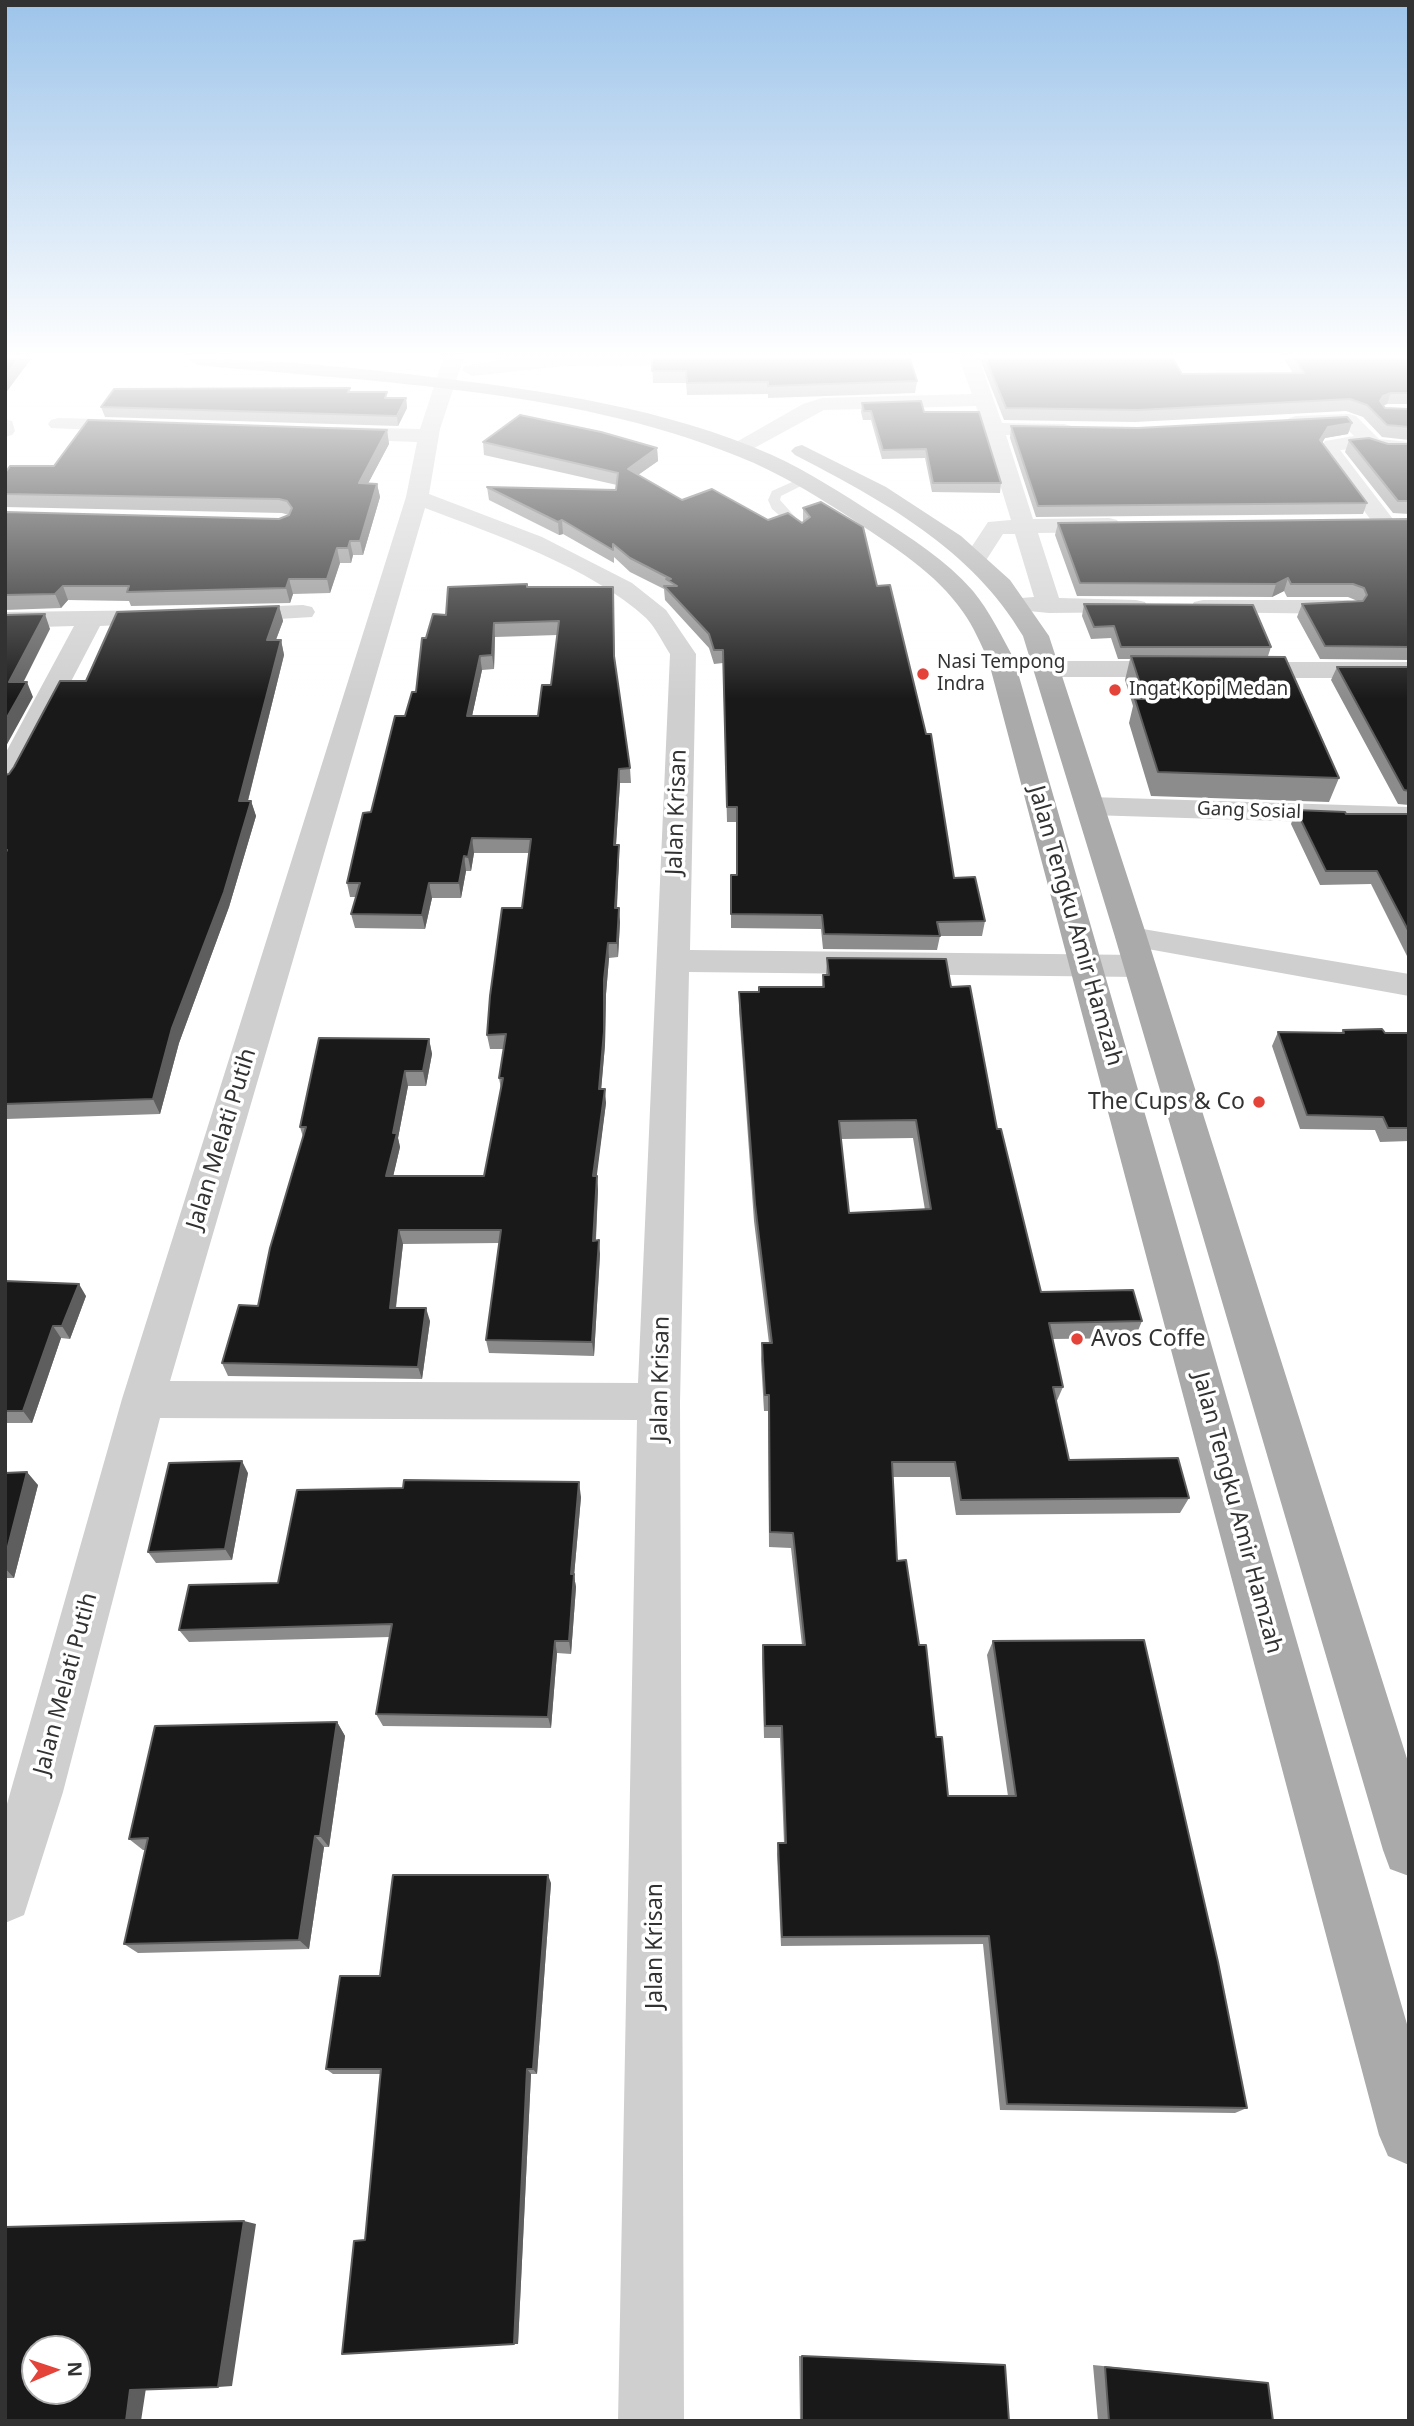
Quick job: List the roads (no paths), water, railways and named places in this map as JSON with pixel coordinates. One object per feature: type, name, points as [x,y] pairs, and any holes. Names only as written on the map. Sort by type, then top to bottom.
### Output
[{"type":"main road","name":"Jalan Tengku Amir Hamzah","points":[[794,472],[905,544],[942,574],[976,611],[1001,659],[1409,2135]]},
{"type":"main road","name":"Jalan Tengku Amir Hamzah","points":[[840,472],[857,479],[943,535],[1033,605],[1035,636],[1048,669],[1135,951],[1409,1850]]},
{"type":"street","name":"Jalan Melati Putih","points":[[5,1896],[37,1792],[143,1399],[417,497],[421,472]]},
{"type":"street","points":[[1008,472],[1024,526],[1033,605],[1348,607]]},
{"type":"street","points":[[1346,472],[1385,523]]},
{"type":"street","name":"Jalan Krisan","points":[[417,497],[534,541],[623,588],[657,615],[677,640],[683,654],[659,1402],[651,2421]]},
{"type":"street","points":[[975,559],[993,516],[1024,526],[1135,525]]},
{"type":"street","points":[[1357,523],[1409,523]]},
{"type":"street","points":[[5,620],[90,620],[303,612]]},
{"type":"street","points":[[5,781],[90,620]]},
{"type":"street","points":[[1048,669],[1409,670]]},
{"type":"street","name":"Gang Sosial","points":[[1090,806],[1409,816]]},
{"type":"street","points":[[672,961],[1086,965],[1135,951],[1409,985]]},
{"type":"street","points":[[143,1399],[659,1402]]},
{"type":"lane","points":[[801,530],[776,506],[774,499],[776,494],[805,481]]},
{"type":"place","name":"Nasi Tempong Indra","points":[[923,674]]},
{"type":"place","name":"Ingat Kopi Medan","points":[[1115,690]]},
{"type":"place","name":"The Cups & Co","points":[[1259,1102]]},
{"type":"place","name":"Avos Coffe","points":[[1077,1339]]}]
